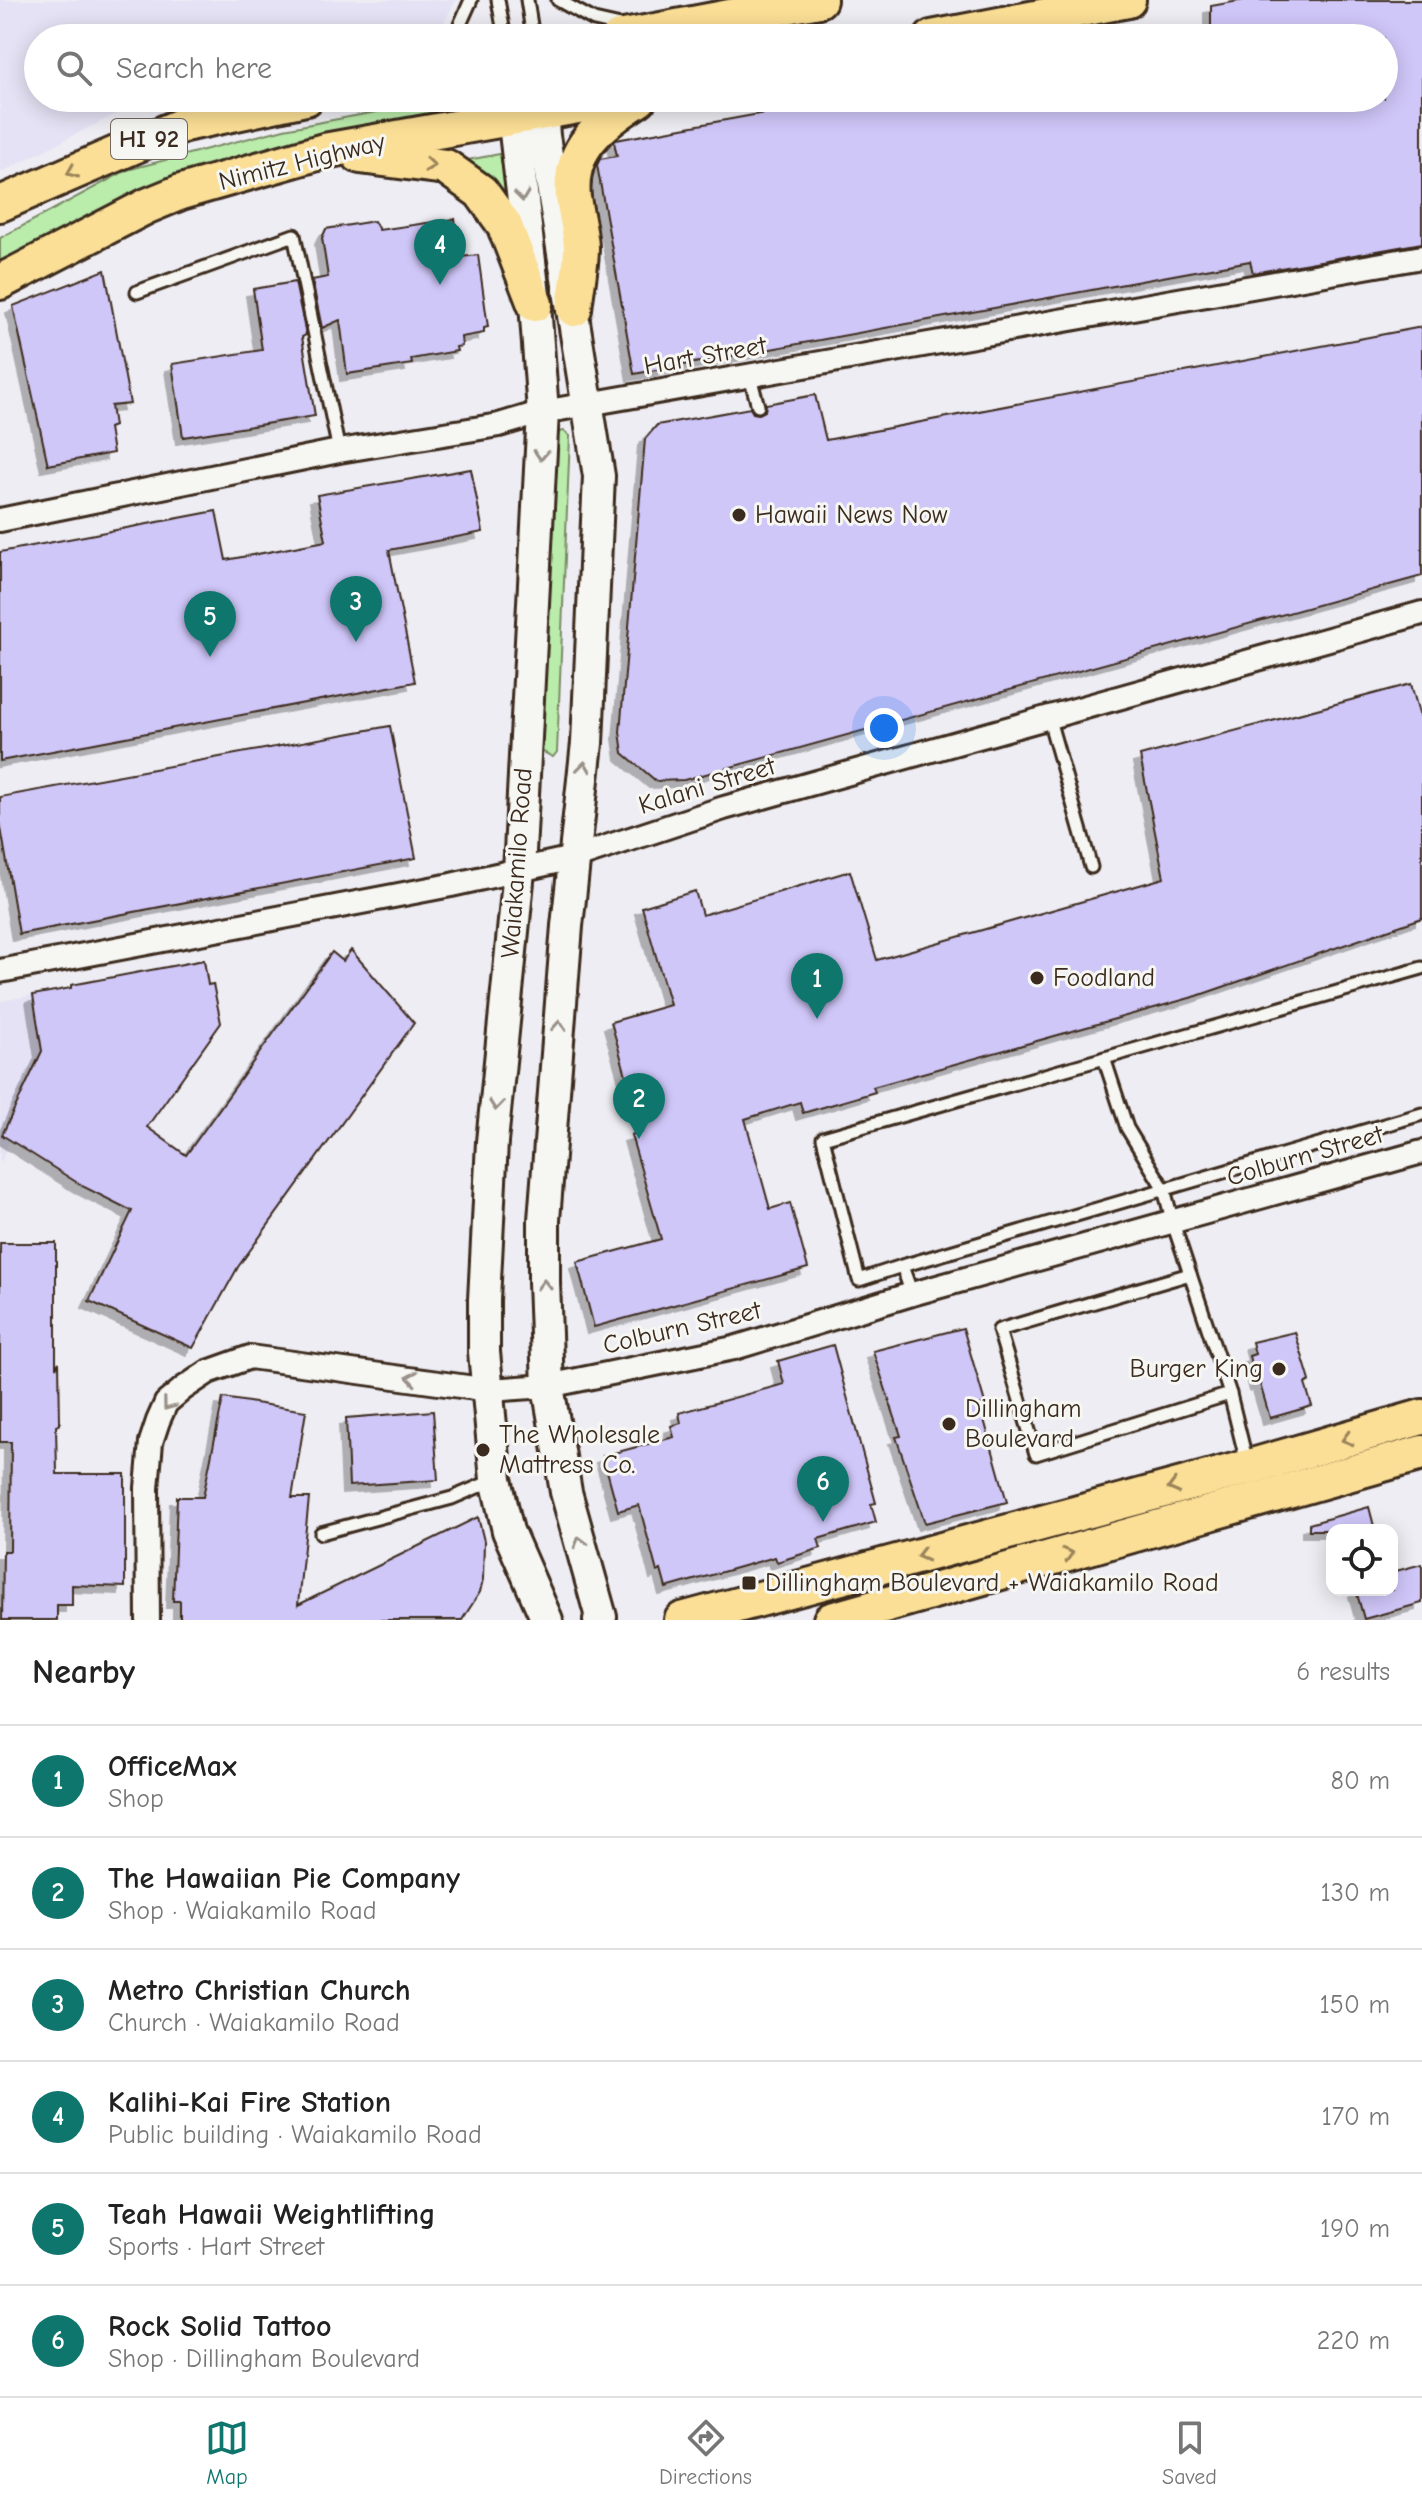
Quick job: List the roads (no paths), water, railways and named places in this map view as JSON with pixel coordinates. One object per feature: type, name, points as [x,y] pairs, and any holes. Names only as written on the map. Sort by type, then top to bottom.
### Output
[{"type":"main road","points":[[691,24],[819,0]]},
{"type":"main road","points":[[1004,24],[1128,0]]},
{"type":"main road","name":"HI 92","points":[[0,204],[185,124],[241,112]]},
{"type":"main road","name":"Nimitz Highway","points":[[0,282],[147,206],[181,192],[324,151],[504,112]]},
{"type":"main road","name":"Waiakamilo Road","points":[[527,112],[543,412],[519,871],[491,1158],[484,1352],[496,1479],[508,1531],[547,1620]]},
{"type":"main road","name":"Waiakamilo Road","points":[[530,112],[544,136],[599,476],[587,743],[573,858],[544,1220],[548,1386],[566,1492],[601,1617],[599,1620]]},
{"type":"main road","points":[[574,309],[581,247],[573,194],[573,171],[585,145],[606,121],[620,112]]},
{"type":"main road","points":[[324,151],[446,167],[481,192],[504,224],[535,304]]},
{"type":"main road","points":[[682,1620],[1249,1467],[1422,1417]]},
{"type":"main road","points":[[836,1619],[1422,1453]]},
{"type":"street","name":"Hart Street","points":[[0,520],[339,451],[499,425],[543,412],[1422,257]]},
{"type":"street","name":"Kalani Street","points":[[0,971],[573,858],[724,808],[1422,613]]},
{"type":"street","name":"Colburn Street","points":[[148,1620],[147,1488],[151,1442],[166,1403],[208,1372],[250,1357],[489,1390],[548,1386],[734,1348],[912,1294],[1422,1152]]},
{"type":"lane","points":[[461,24],[471,0]]},
{"type":"lane","points":[[498,0],[502,24]]},
{"type":"lane","points":[[527,0],[531,24]]},
{"type":"lane","points":[[558,0],[604,24]]},
{"type":"lane","points":[[137,292],[294,235],[339,451]]},
{"type":"lane","points":[[750,377],[758,406]]},
{"type":"lane","points":[[1048,716],[1091,867]]},
{"type":"lane","points":[[1422,968],[823,1138],[859,1280],[1422,1114]]},
{"type":"lane","points":[[1104,1058],[1127,1128],[1164,1189],[1230,1394],[1249,1467]]},
{"type":"lane","points":[[902,1266],[912,1294]]},
{"type":"lane","points":[[1190,1274],[999,1330],[1036,1454],[1230,1394]]},
{"type":"lane","points":[[321,1533],[452,1498],[496,1479]]},
{"type":"place","name":"Kalihi-Kai Fire Station","points":[[440,285]]},
{"type":"place","name":"Hawaii News Now","points":[[739,515]]},
{"type":"place","name":"Metro Christian Church","points":[[356,642]]},
{"type":"place","name":"Teah Hawaii Weightlifting","points":[[210,657]]},
{"type":"place","name":"Foodland","points":[[1037,978]]},
{"type":"place","name":"OfficeMax","points":[[817,1019]]},
{"type":"place","name":"The Hawaiian Pie Company","points":[[639,1139]]},
{"type":"place","name":"Burger King","points":[[1279,1369]]},
{"type":"place","name":"Dillingham Boulevard","points":[[949,1424]]},
{"type":"place","name":"The Wholesale Mattress Co.","points":[[483,1450]]},
{"type":"place","name":"Rock Solid Tattoo","points":[[823,1522]]},
{"type":"place","name":"Dillingham Boulevard + Waiakamilo Road","points":[[749,1583]]}]
